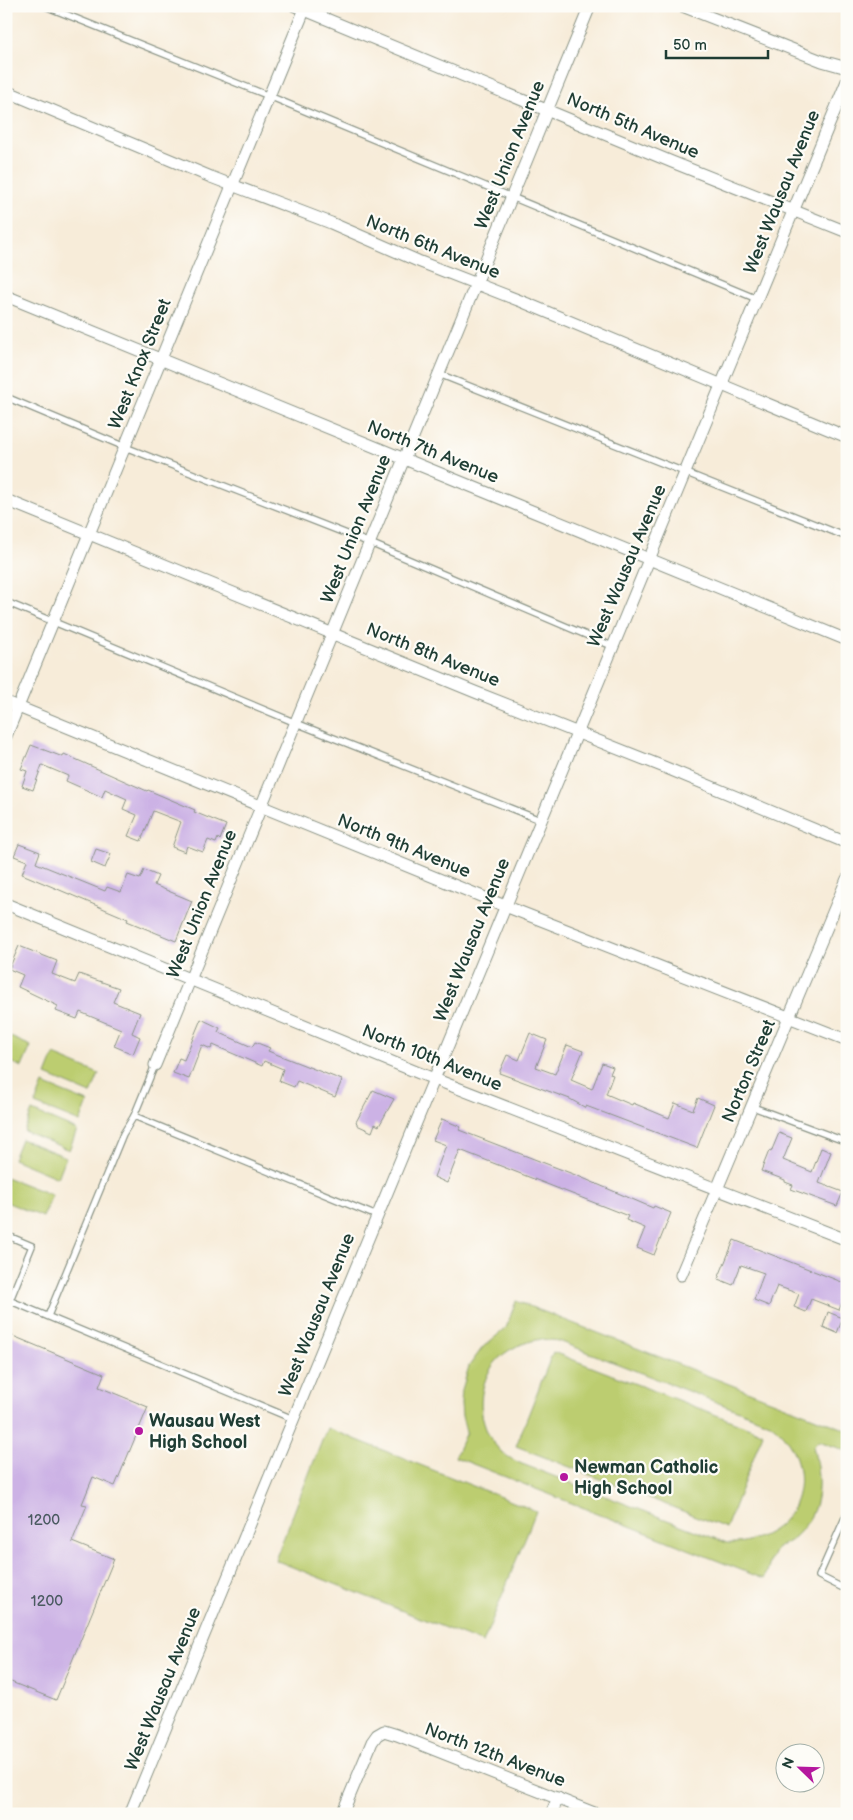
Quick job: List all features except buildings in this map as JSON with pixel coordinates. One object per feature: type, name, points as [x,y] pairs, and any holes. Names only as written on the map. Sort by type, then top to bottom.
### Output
[{"type":"street","name":"West Union Avenue","points":[[155,1066],[590,6]]},
{"type":"street","points":[[682,6],[822,61],[847,68]]},
{"type":"street","name":"West Knox Street","points":[[6,736],[233,185],[302,8]]},
{"type":"street","name":"North 5th Avenue","points":[[302,8],[672,162],[847,232]]},
{"type":"street","name":"West Wausau Avenue","points":[[130,1814],[847,81]]},
{"type":"street","name":"North 6th Avenue","points":[[6,90],[847,437]]},
{"type":"street","name":"North 7th Avenue","points":[[6,296],[847,640]]},
{"type":"street","name":"North 8th Avenue","points":[[6,500],[847,843]]},
{"type":"street","name":"North 9th Avenue","points":[[6,702],[505,906],[847,1040]]},
{"type":"street","name":"Norton Street","points":[[681,1275],[847,879]]},
{"type":"street","name":"North 10th Avenue","points":[[6,904],[434,1078],[847,1240]]},
{"type":"street","name":"North 12th Avenue","points":[[342,1814],[372,1742],[380,1732],[390,1733],[597,1814]]},
{"type":"street","points":[[551,1814],[558,1798]]},
{"type":"lane","points":[[45,6],[269,96],[756,299]]},
{"type":"lane","points":[[439,374],[847,537]]},
{"type":"lane","points":[[6,397],[125,447],[370,542],[612,646]]},
{"type":"lane","points":[[6,602],[296,723],[540,820]]},
{"type":"lane","points":[[48,1316],[122,1134],[134,1116],[155,1066]]},
{"type":"lane","points":[[752,1107],[847,1142]]},
{"type":"lane","points":[[134,1116],[377,1216]]},
{"type":"lane","points":[[6,1235],[32,1246],[8,1299],[293,1419]]},
{"type":"lane","points":[[841,1586],[819,1576],[847,1514]]},
{"type":"green space","points":[[6,1035],[31,1046],[22,1067],[6,1060]]},
{"type":"green space","points":[[54,1055],[99,1074],[91,1094],[46,1075]]},
{"type":"green space","points":[[43,1084],[88,1102],[80,1122],[35,1104]]},
{"type":"green space","points":[[32,1111],[77,1130],[69,1150],[24,1131]]},
{"type":"green space","points":[[21,1139],[66,1157],[58,1178],[13,1159]]},
{"type":"green space","points":[[6,1177],[52,1195],[43,1217],[6,1202]]},
{"type":"green space","points":[[516,1301],[847,1430],[847,1451],[819,1441],[813,1446],[818,1483],[818,1495],[815,1506],[804,1527],[793,1539],[776,1550],[764,1579],[455,1457],[466,1432],[461,1403],[462,1390],[469,1366],[483,1347],[506,1328]],"holes":[[[541,1339],[559,1341],[770,1423],[783,1436],[793,1451],[798,1467],[799,1483],[796,1500],[789,1515],[777,1527],[760,1537],[744,1542],[727,1543],[522,1464],[505,1455],[490,1438],[483,1417],[482,1395],[488,1374],[498,1359],[515,1347]]]},
{"type":"green space","points":[[553,1352],[763,1433],[726,1528],[516,1446]]},
{"type":"green space","points":[[327,1428],[536,1511],[483,1643],[275,1560]]},
{"type":"place","name":"Wausau West High School","points":[[139,1431]]},
{"type":"place","name":"Newman Catholic High School","points":[[564,1477]]}]
